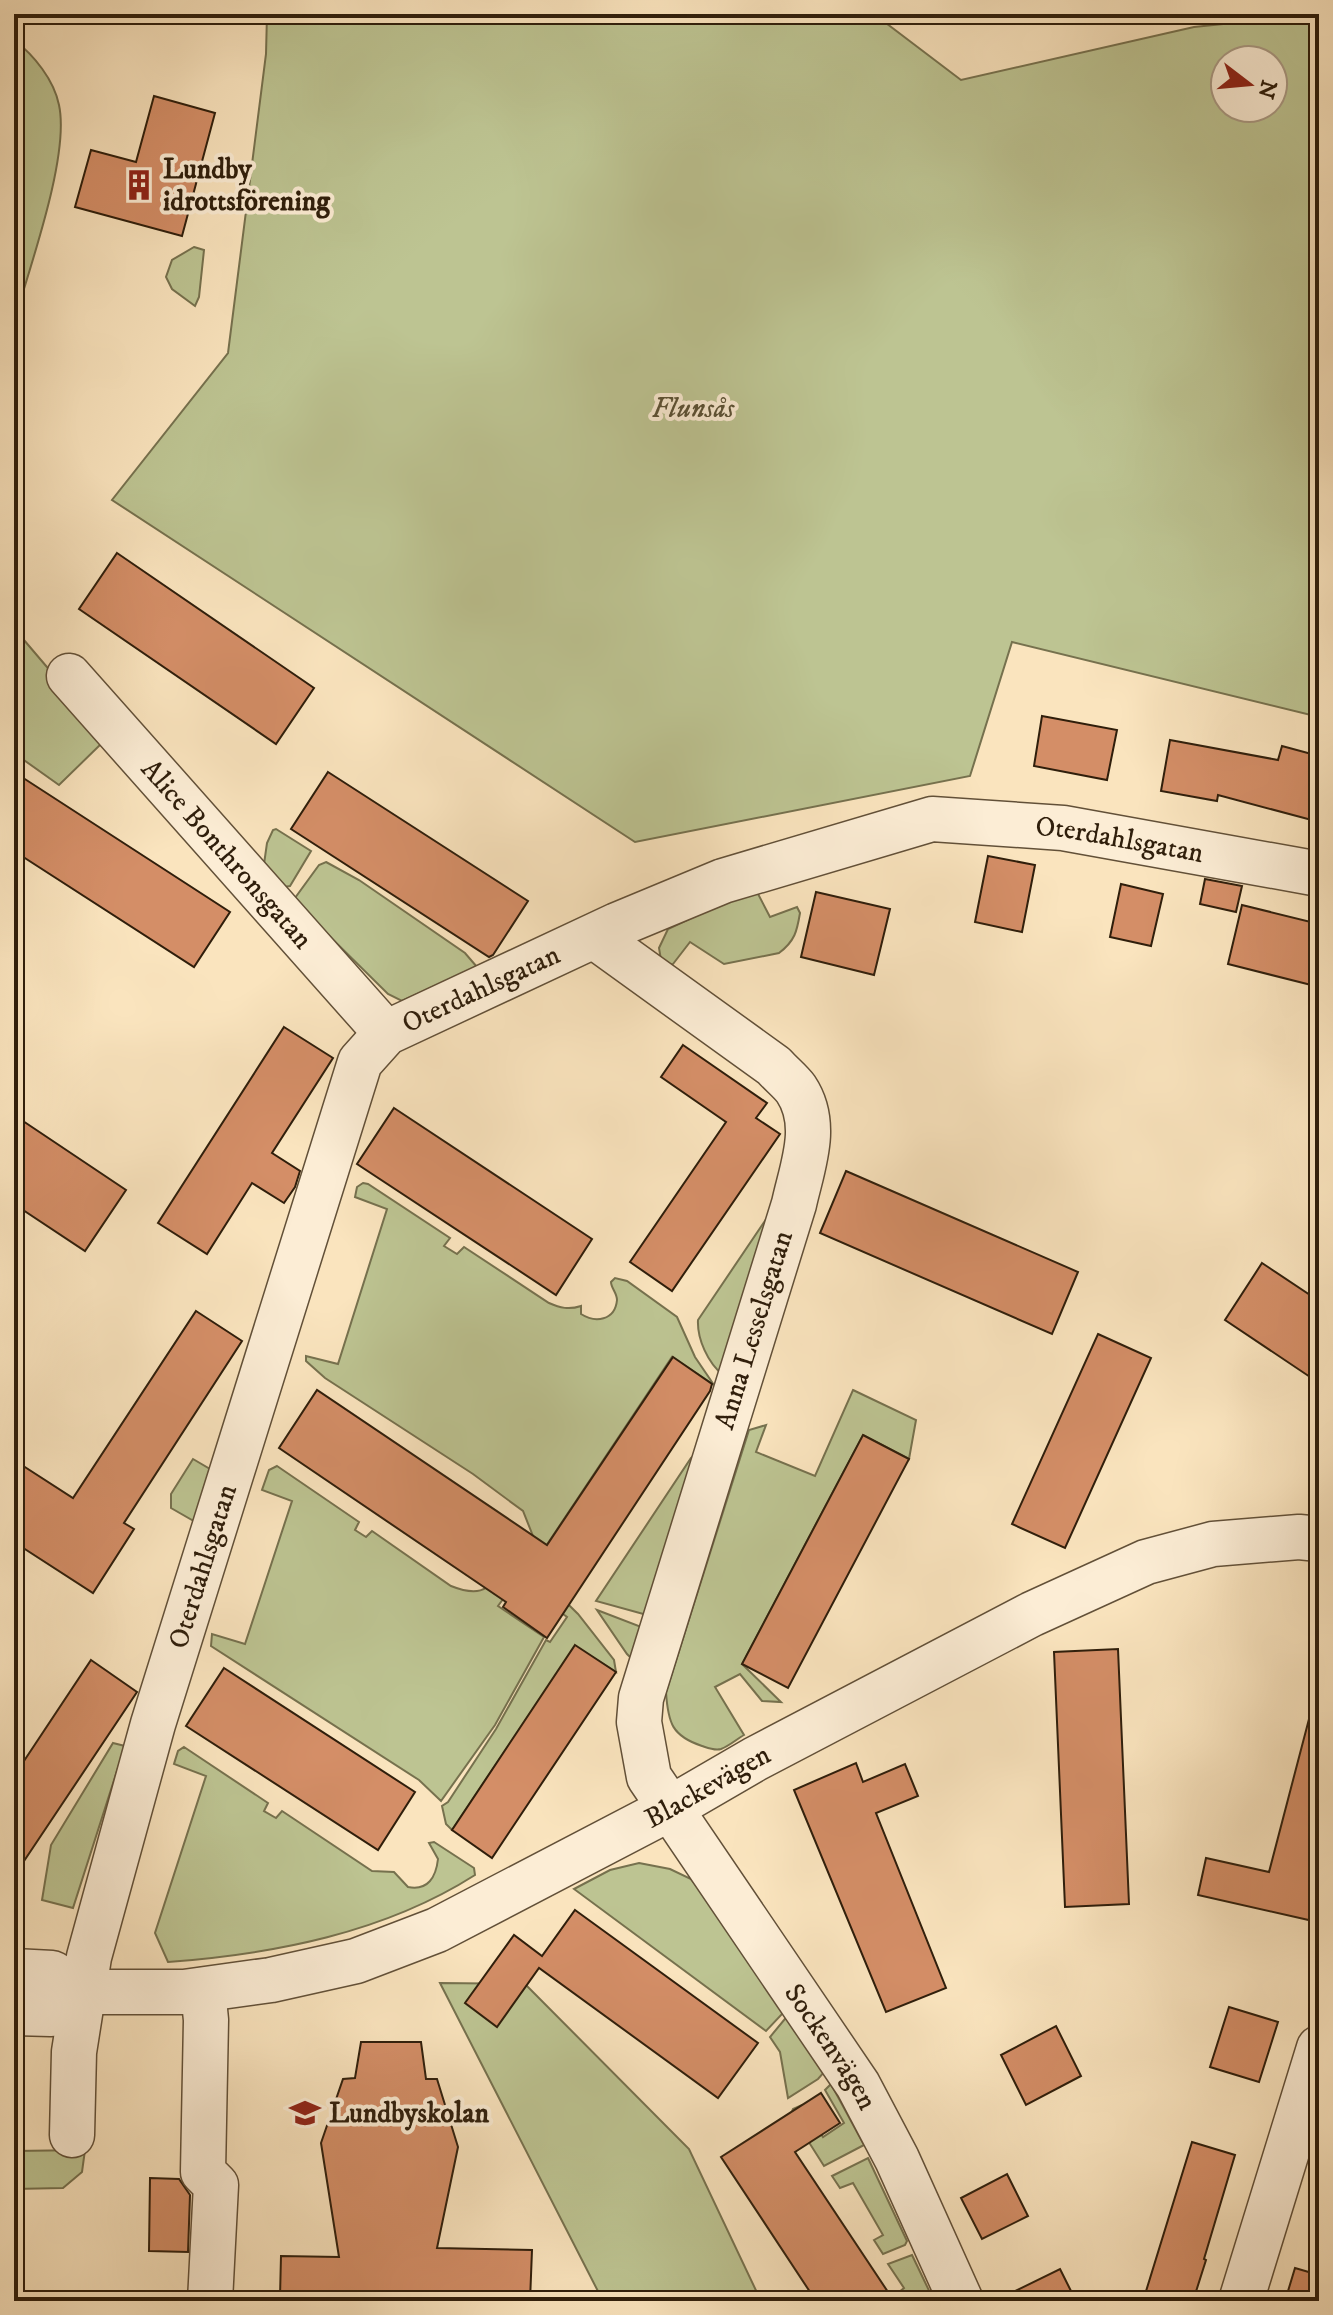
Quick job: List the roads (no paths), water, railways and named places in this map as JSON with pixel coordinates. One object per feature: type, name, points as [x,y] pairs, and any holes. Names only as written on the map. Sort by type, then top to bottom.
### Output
[{"type":"street","name":"Alice Bonthronsgatan","points":[[69,676],[386,1033]]},
{"type":"street","name":"Oterdahlsgatan","points":[[72,2135],[74,2052],[89,1957],[153,1724],[360,1062],[386,1033],[617,925],[723,881],[932,819],[1063,828],[1319,874]]},
{"type":"street","name":"Anna Lesselsgatan","points":[[595,937],[774,1066],[796,1090],[806,1112],[809,1139],[794,1204],[781,1308],[752,1399],[641,1698],[639,1722],[643,1754],[649,1777],[669,1809]]},
{"type":"street","name":"Blackevägen","points":[[84,1992],[203,1990],[271,1980],[356,1961],[437,1930],[1004,1629],[1146,1562],[1213,1544],[1299,1537],[1319,1539]]},
{"type":"street","name":"Sockenvägen","points":[[669,1809],[858,2085],[897,2159],[961,2301]]},
{"type":"street","points":[[14,1971],[52,1973],[84,1992],[51,2014],[14,2013]]},
{"type":"street","points":[[203,1990],[206,2020],[203,2172],[216,2185],[210,2301]]},
{"type":"street","points":[[1241,2301],[1319,2048]]},
{"type":"place","name":"Lundby idrottsförening","points":[[139,185]]},
{"type":"place","name":"Lundbyskolan","points":[[305,2113]]},
{"type":"park label","name":"Flunsås","points":[[693,408]]}]
